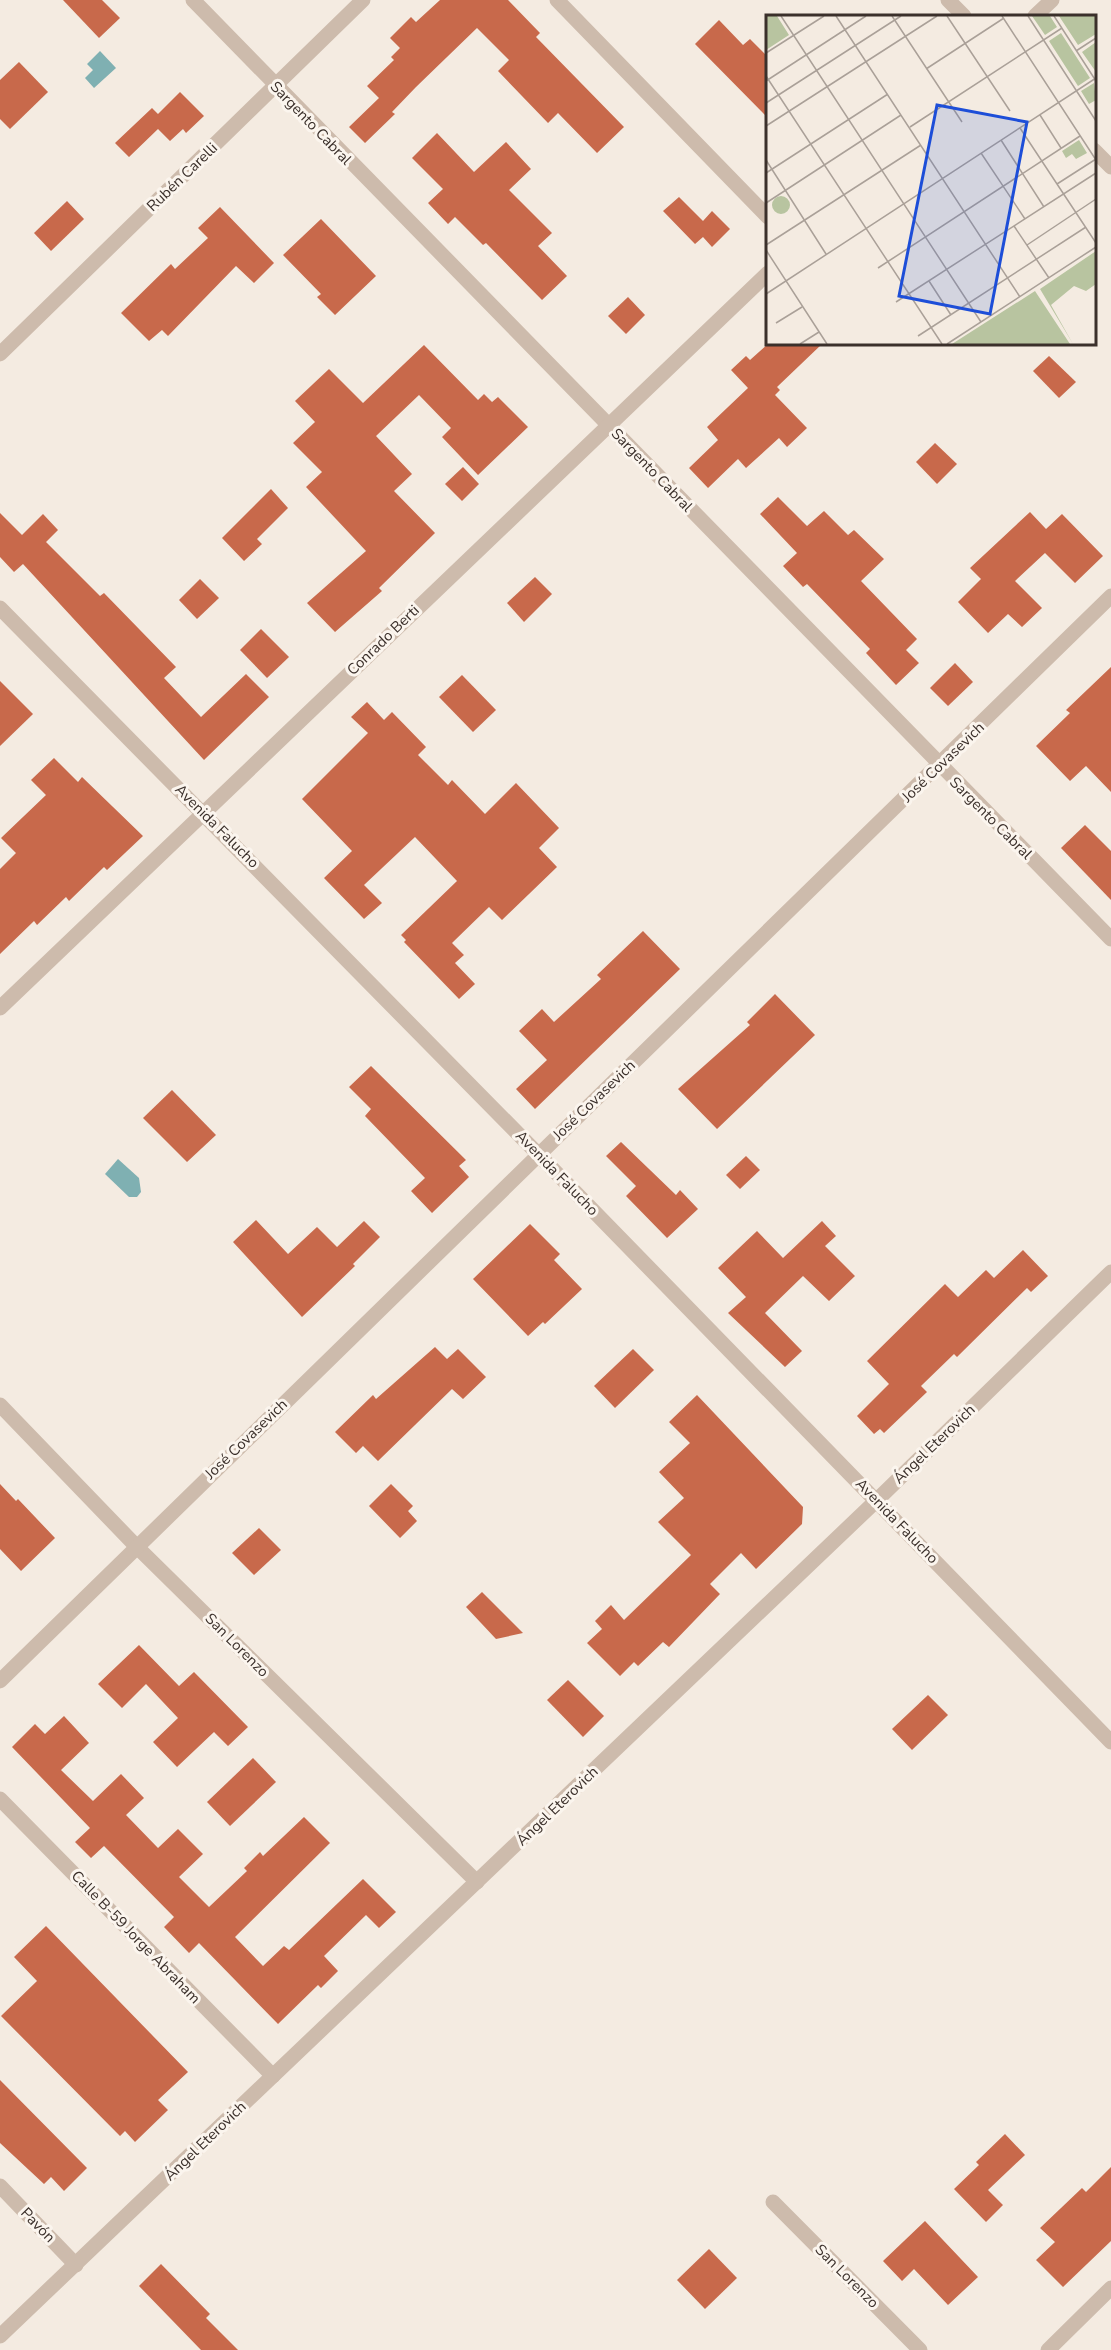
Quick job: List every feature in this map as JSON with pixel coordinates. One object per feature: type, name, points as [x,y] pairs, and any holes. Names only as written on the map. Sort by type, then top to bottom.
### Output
[{"type":"street","name":"Sargento Cabral","points":[[193,0],[275,87],[1111,939]]},
{"type":"street","name":"Rubén Carelli","points":[[0,354],[363,0]]},
{"type":"street","points":[[557,0],[766,215]]},
{"type":"street","points":[[948,0],[963,15]]},
{"type":"street","points":[[1036,15],[1052,0]]},
{"type":"street","points":[[1096,151],[1111,167]]},
{"type":"street","name":"Conrado Berti","points":[[0,1008],[766,275]]},
{"type":"street","name":"José Covasevich","points":[[0,1681],[1111,596]]},
{"type":"street","name":"Avenida Falucho","points":[[0,608],[203,812],[1111,1742]]},
{"type":"street","name":"Ángel Eterovich","points":[[0,2336],[877,1500],[1111,1272]]},
{"type":"street","name":"San Lorenzo","points":[[0,1405],[136,1546],[477,1882]]},
{"type":"street","name":"Calle B-59 Jorge Abraham","points":[[0,1799],[273,2076]]},
{"type":"street","name":"Pavón","points":[[0,2186],[76,2265]]},
{"type":"street","name":"San Lorenzo","points":[[773,2202],[920,2350]]},
{"type":"street","points":[[1048,2350],[1111,2288]]},
{"type":"water","points":[[100,51],[116,68],[94,88],[85,78],[93,70],[87,64]]},
{"type":"water","points":[[118,1159],[139,1178],[141,1192],[137,1197],[129,1197],[105,1174]]},
{"type":"building","points":[[63,0],[102,0],[120,18],[99,38]]},
{"type":"building","points":[[440,0],[508,0],[540,33],[536,37],[624,127],[597,153],[558,113],[548,123],[498,71],[509,60],[477,28],[416,87],[392,112],[395,114],[365,143],[349,127],[379,98],[367,86],[394,60],[391,57],[400,48],[390,38],[411,17],[416,22]]},
{"type":"building","points":[[719,20],[743,45],[750,39],[766,55],[766,116],[695,44]]},
{"type":"building","points":[[19,62],[48,92],[10,129],[0,119],[0,80]]},
{"type":"building","points":[[180,92],[204,116],[186,133],[183,129],[170,141],[158,129],[129,157],[115,143],[152,108],[158,114]]},
{"type":"building","points":[[437,133],[474,172],[506,142],[531,169],[509,190],[552,233],[538,246],[567,276],[542,300],[486,243],[483,245],[455,217],[448,224],[428,203],[443,189],[412,158]]},
{"type":"building","points":[[679,197],[703,221],[712,211],[730,229],[712,247],[703,237],[695,244],[663,211]]},
{"type":"building","points":[[67,201],[84,219],[51,251],[34,233]]},
{"type":"building","points":[[220,207],[274,263],[254,283],[236,266],[168,336],[162,330],[149,341],[121,313],[171,264],[175,269],[208,238],[198,228]]},
{"type":"building","points":[[321,219],[376,276],[335,315],[317,297],[321,294],[283,255]]},
{"type":"building","points":[[628,297],[645,315],[626,334],[608,316]]},
{"type":"building","points":[[424,345],[478,400],[484,394],[492,402],[498,397],[528,427],[478,475],[442,437],[451,428],[419,395],[376,436],[412,474],[394,491],[435,533],[379,588],[382,591],[335,632],[307,603],[366,551],[306,487],[322,472],[293,443],[315,422],[295,401],[329,369],[363,403]]},
{"type":"building","points":[[767,345],[821,345],[777,387],[780,390],[775,395],[807,428],[787,447],[779,438],[746,468],[738,459],[708,488],[689,468],[718,440],[707,427],[748,388],[731,370],[746,356],[750,360]]},
{"type":"building","points":[[1049,356],[1076,382],[1059,398],[1033,371]]},
{"type":"building","points":[[935,443],[957,464],[937,484],[916,462]]},
{"type":"building","points":[[463,467],[479,484],[462,501],[445,484]]},
{"type":"building","points":[[271,489],[288,508],[257,539],[262,544],[244,561],[222,538]]},
{"type":"building","points":[[778,497],[807,526],[824,511],[848,535],[854,530],[884,559],[861,581],[917,639],[906,650],[919,663],[896,685],[866,653],[870,649],[807,584],[803,587],[783,566],[797,553],[760,514]]},
{"type":"building","points":[[1030,512],[1046,529],[1062,514],[1103,556],[1075,583],[1045,553],[1015,581],[1042,608],[1022,627],[1008,614],[988,633],[958,602],[981,579],[970,568]]},
{"type":"building","points":[[0,513],[22,535],[43,514],[58,530],[46,542],[100,596],[104,593],[176,667],[164,678],[201,717],[246,674],[269,697],[204,760],[23,564],[14,572],[0,557]]},
{"type":"building","points":[[535,577],[552,594],[524,622],[507,603]]},
{"type":"building","points":[[200,579],[219,598],[197,619],[179,600]]},
{"type":"building","points":[[261,629],[289,657],[267,678],[240,650]]},
{"type":"building","points":[[955,663],[973,682],[948,706],[930,688]]},
{"type":"building","points":[[1111,667],[1111,792],[1086,766],[1070,781],[1036,746],[1070,713],[1066,710]]},
{"type":"building","points":[[462,675],[496,710],[473,732],[439,697]]},
{"type":"building","points":[[0,681],[33,714],[0,746]]},
{"type":"building","points":[[367,702],[384,720],[392,712],[426,747],[418,755],[448,785],[452,780],[485,814],[516,783],[559,828],[539,848],[557,867],[502,920],[489,907],[452,943],[464,955],[455,963],[475,984],[459,999],[404,942],[406,940],[401,935],[457,881],[415,837],[364,885],[382,903],[364,919],[324,878],[352,851],[302,799],[368,733],[351,717]]},
{"type":"building","points":[[54,758],[78,782],[82,777],[143,836],[107,870],[104,867],[69,901],[66,897],[37,925],[34,921],[0,954],[0,869],[16,853],[1,838],[46,795],[31,780]]},
{"type":"building","points":[[1085,825],[1111,851],[1111,900],[1061,848]]},
{"type":"building","points":[[643,931],[680,969],[535,1109],[516,1089],[547,1060],[519,1031],[542,1009],[554,1022],[601,979],[597,975]]},
{"type":"building","points":[[775,994],[815,1035],[717,1129],[678,1089],[750,1025],[747,1022]]},
{"type":"building","points":[[371,1066],[466,1160],[459,1166],[469,1177],[432,1213],[411,1191],[425,1178],[365,1116],[371,1109],[349,1087]]},
{"type":"building","points":[[172,1090],[216,1135],[187,1162],[143,1118]]},
{"type":"building","points":[[621,1142],[676,1195],[680,1190],[698,1209],[667,1238],[626,1196],[636,1186],[606,1156]]},
{"type":"building","points":[[746,1156],[760,1170],[740,1189],[726,1175]]},
{"type":"building","points":[[256,1220],[288,1254],[317,1227],[337,1247],[364,1221],[380,1237],[353,1264],[355,1266],[302,1317],[233,1242]]},
{"type":"building","points":[[822,1221],[836,1236],[825,1246],[855,1276],[829,1301],[803,1276],[765,1313],[802,1351],[785,1367],[728,1313],[746,1297],[718,1268],[757,1231],[783,1258]]},
{"type":"building","points":[[530,1224],[560,1254],[554,1260],[582,1289],[545,1324],[543,1322],[528,1336],[473,1279]]},
{"type":"building","points":[[1023,1250],[1048,1276],[1031,1292],[1027,1288],[957,1357],[954,1354],[921,1386],[927,1392],[884,1433],[880,1429],[874,1434],[857,1416],[889,1384],[867,1361],[945,1284],[958,1297],[986,1270],[994,1278]]},
{"type":"building","points":[[435,1347],[447,1359],[458,1349],[486,1377],[463,1399],[452,1389],[378,1461],[363,1446],[356,1453],[335,1432],[373,1395],[376,1399]]},
{"type":"building","points":[[633,1349],[654,1370],[615,1408],[594,1386]]},
{"type":"building","points":[[697,1395],[803,1507],[802,1524],[756,1569],[741,1553],[710,1584],[720,1594],[669,1647],[663,1642],[638,1666],[634,1662],[620,1676],[587,1643],[602,1629],[595,1621],[611,1605],[624,1620],[691,1555],[658,1522],[684,1498],[659,1472],[690,1443],[669,1422]]},
{"type":"building","points":[[0,1484],[16,1501],[18,1499],[55,1538],[21,1571],[0,1549]]},
{"type":"building","points":[[391,1484],[413,1506],[408,1511],[417,1521],[400,1538],[369,1506]]},
{"type":"building","points":[[259,1528],[281,1550],[254,1575],[232,1553]]},
{"type":"building","points":[[482,1592],[523,1633],[496,1639],[466,1607]]},
{"type":"building","points":[[139,1645],[179,1686],[194,1672],[248,1727],[228,1746],[214,1732],[177,1767],[153,1742],[178,1718],[146,1684],[122,1708],[98,1684]]},
{"type":"building","points":[[568,1680],[604,1716],[583,1737],[547,1700]]},
{"type":"building","points":[[928,1695],[948,1715],[912,1750],[892,1729]]},
{"type":"building","points":[[64,1716],[89,1743],[61,1770],[93,1801],[121,1774],[144,1798],[126,1815],[158,1848],[178,1829],[203,1854],[179,1877],[209,1907],[247,1871],[244,1868],[260,1852],[263,1856],[304,1817],[330,1843],[235,1937],[263,1966],[284,1946],[289,1950],[363,1879],[396,1912],[379,1928],[366,1915],[324,1956],[338,1971],[321,1988],[318,1985],[278,2024],[199,1943],[189,1953],[164,1927],[174,1917],[104,1846],[91,1858],[75,1842],[90,1828],[12,1747],[35,1724],[45,1734]]},
{"type":"building","points":[[253,1758],[276,1782],[230,1826],[207,1802]]},
{"type":"building","points":[[46,1926],[188,2072],[158,2100],[168,2110],[135,2142],[125,2131],[120,2136],[1,2016],[37,1981],[14,1957]]},
{"type":"building","points":[[0,2080],[87,2168],[64,2191],[51,2177],[44,2184],[0,2143]]},
{"type":"building","points":[[1005,2134],[1025,2155],[988,2190],[1003,2205],[986,2222],[954,2189],[979,2165],[976,2162]]},
{"type":"building","points":[[1111,2167],[1111,2241],[1063,2287],[1036,2260],[1055,2242],[1040,2228],[1082,2188],[1086,2192]]},
{"type":"building","points":[[925,2221],[978,2277],[948,2305],[914,2269],[902,2281],[883,2261]]},
{"type":"building","points":[[709,2249],[737,2278],[705,2309],[677,2280]]},
{"type":"building","points":[[161,2264],[210,2314],[206,2318],[238,2350],[201,2350],[139,2286]]}]
